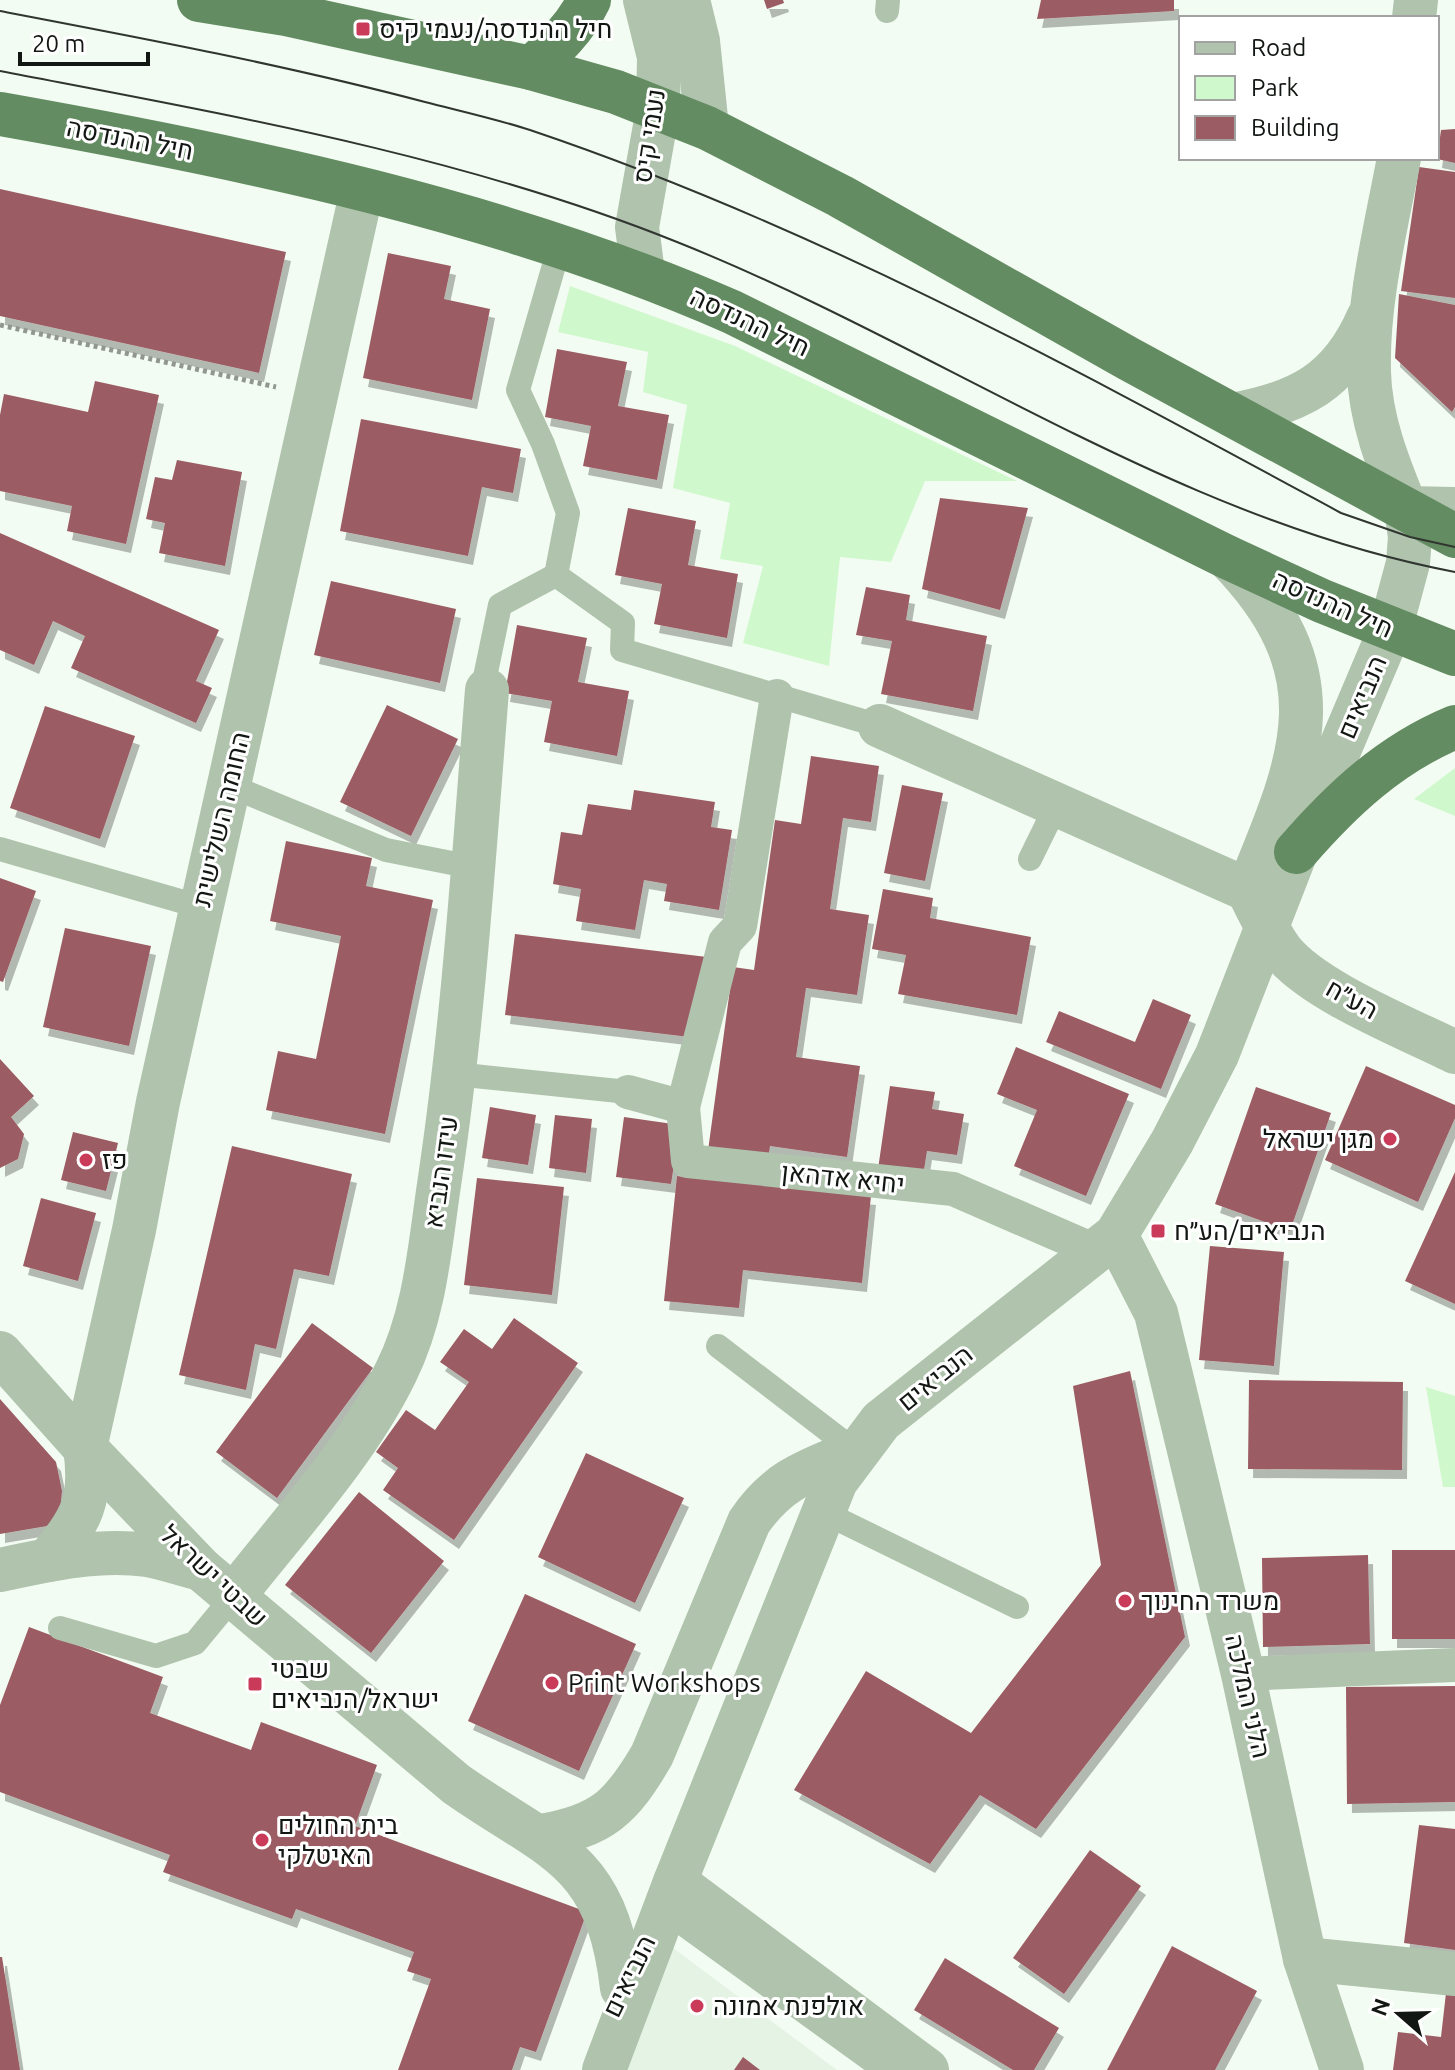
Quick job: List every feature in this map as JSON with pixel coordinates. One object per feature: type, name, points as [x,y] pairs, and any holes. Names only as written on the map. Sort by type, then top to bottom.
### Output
[{"type":"highway","points":[[199,0],[329,23],[531,68],[616,92],[707,128],[840,196],[1455,536]]},
{"type":"highway","points":[[531,68],[561,42],[580,20],[589,0]]},
{"type":"highway","name":"חיל ההנדסה","points":[[0,114],[227,158],[362,190],[643,273],[732,312],[1227,557],[1390,630],[1455,654]]},
{"type":"highway","points":[[1296,852],[1337,804],[1378,770],[1430,737],[1455,727]]},
{"type":"street","name":"נעמי קיס","points":[[643,273],[637,227],[658,109],[659,57],[645,0]]},
{"type":"street","name":"נעמי קיס","points":[[688,0],[698,41],[707,128]]},
{"type":"street","points":[[1232,415],[1284,402],[1318,385],[1345,359],[1372,308],[1399,160]]},
{"type":"street","name":"החומה השלישית","points":[[48,1560],[82,1510],[90,1481],[85,1448],[134,1230],[158,1102],[362,190]]},
{"type":"street","name":"הנביאים","points":[[1257,908],[1296,852],[1390,630],[1408,563],[1410,537],[1406,508],[1376,426],[1369,372],[1372,308]]},
{"type":"street","points":[[1406,508],[1455,509]]},
{"type":"street","name":"הנביאים","points":[[604,2070],[669,1896],[836,1481],[855,1451],[881,1421],[1106,1243],[1172,1142],[1217,1055],[1296,769],[1301,694],[1291,646],[1273,609],[1227,557]]},
{"type":"street","name":"עידו הנביא","points":[[217,1583],[370,1420],[398,1370],[415,1321],[426,1273],[455,1074],[487,690]]},
{"type":"street","points":[[628,1092],[683,1107],[725,942],[740,926],[777,696]]},
{"type":"street","points":[[880,726],[1057,804],[1257,908]]},
{"type":"street","name":"הע״ח","points":[[1257,908],[1282,950],[1318,980],[1455,1052]]},
{"type":"street","name":"יחיא אדהאן","points":[[683,1107],[688,1161],[953,1189],[1106,1243]]},
{"type":"street","name":"הלני המלכה","points":[[1106,1243],[1156,1313],[1243,1674],[1305,1959],[1342,2070]]},
{"type":"street","name":"שבטי ישראל","points":[[0,1353],[85,1448],[217,1583],[456,1784],[501,1815],[541,1836],[575,1866],[597,1893],[618,1950],[622,1988]]},
{"type":"street","points":[[541,1836],[602,1819],[634,1787],[652,1755],[749,1522],[764,1500],[784,1482],[855,1451]]},
{"type":"street","points":[[1,1571],[48,1560],[121,1553],[148,1555],[217,1583]]},
{"type":"street","points":[[1243,1674],[1455,1665]]},
{"type":"street","points":[[669,1896],[927,2070]]},
{"type":"street","name":"הנביאים","points":[[584,2070],[669,1896]]},
{"type":"street","points":[[1305,1959],[1455,1974]]},
{"type":"lane","points":[[556,575],[568,513],[543,444],[518,390],[559,248]]},
{"type":"lane","points":[[487,690],[484,682],[500,605],[556,575]]},
{"type":"lane","points":[[556,575],[623,623],[622,650],[880,726]]},
{"type":"lane","points":[[228,785],[386,850],[472,867]]},
{"type":"lane","points":[[1030,859],[1057,804]]},
{"type":"lane","points":[[0,849],[201,907]]},
{"type":"lane","points":[[455,1074],[628,1092]]},
{"type":"lane","points":[[718,1346],[855,1451]]},
{"type":"lane","points":[[823,1512],[1017,1607]]},
{"type":"lane","points":[[60,1628],[156,1656],[195,1643],[217,1583]]},
{"type":"lane","points":[[669,1896],[885,2070]]},
{"type":"path","points":[[0,325],[316,396]]},
{"type":"shaded area","name":"אולפנת אמונה","points":[[665,1942],[837,2070],[620,2070]]},
{"type":"green space","points":[[570,286],[735,346],[1017,481],[925,481],[891,562],[840,557],[829,666],[743,643],[763,566],[720,559],[730,503],[673,488],[687,405],[643,392],[648,352],[558,332]]},
{"type":"green space","points":[[1455,768],[1455,816],[1414,799]]},
{"type":"green space","points":[[1426,1387],[1455,1396],[1455,1487],[1443,1487]]},
{"type":"building","points":[[764,0],[783,0],[784,3],[767,9]]},
{"type":"building","points":[[1041,0],[1174,0],[1174,11],[1037,19]]},
{"type":"building","points":[[1455,129],[1455,163],[1439,159],[1441,130]]},
{"type":"building","points":[[1419,167],[1455,172],[1455,298],[1401,291]]},
{"type":"building","points":[[0,189],[286,252],[259,373],[0,316]]},
{"type":"building","points":[[388,253],[451,266],[444,299],[490,309],[472,400],[363,378]]},
{"type":"building","points":[[1399,294],[1455,305],[1455,407],[1452,412],[1395,358]]},
{"type":"building","points":[[557,349],[627,362],[618,406],[669,415],[657,480],[583,466],[591,426],[545,417]]},
{"type":"building","points":[[95,381],[159,395],[126,544],[67,531],[72,506],[0,491],[0,415],[4,394],[88,412]]},
{"type":"building","points":[[361,419],[521,449],[513,493],[482,487],[468,556],[340,531]]},
{"type":"building","points":[[177,460],[242,472],[225,566],[159,553],[165,523],[146,519],[155,477],[172,480]]},
{"type":"building","points":[[940,498],[1028,508],[1000,610],[922,589]]},
{"type":"building","points":[[628,508],[696,521],[688,565],[738,574],[727,638],[654,624],[662,584],[615,575]]},
{"type":"building","points":[[0,533],[219,630],[196,681],[212,688],[196,723],[71,668],[85,636],[53,621],[34,665],[0,650]]},
{"type":"building","points":[[331,581],[456,609],[440,683],[314,655]]},
{"type":"building","points":[[866,587],[910,595],[906,620],[987,636],[973,711],[881,694],[892,641],[856,635]]},
{"type":"building","points":[[517,625],[587,638],[578,682],[629,691],[617,756],[544,742],[552,701],[505,693]]},
{"type":"building","points":[[387,705],[458,739],[411,836],[340,802]]},
{"type":"building","points":[[45,706],[135,736],[100,839],[10,808]]},
{"type":"building","points":[[811,756],[879,766],[871,822],[843,818],[830,909],[869,915],[857,995],[806,988],[796,1057],[860,1066],[847,1157],[770,1146],[767,1167],[707,1158],[733,967],[754,970],[775,820],[801,824]]},
{"type":"building","points":[[902,785],[943,793],[925,881],[884,873]]},
{"type":"building","points":[[634,790],[715,802],[711,827],[732,830],[719,910],[664,901],[667,884],[644,880],[635,930],[576,921],[581,889],[553,884],[561,832],[582,835],[588,804],[631,810]]},
{"type":"building","points":[[286,841],[372,858],[366,886],[433,900],[385,1134],[266,1110],[278,1051],[316,1059],[341,936],[270,921]]},
{"type":"building","points":[[0,878],[36,891],[3,982],[0,981]]},
{"type":"building","points":[[883,889],[933,898],[930,918],[1031,937],[1017,1015],[898,994],[906,955],[872,949]]},
{"type":"building","points":[[65,928],[151,946],[129,1046],[43,1027]]},
{"type":"building","points":[[515,934],[707,957],[698,1038],[505,1015]]},
{"type":"building","points":[[1153,999],[1191,1015],[1161,1089],[1046,1042],[1059,1011],[1135,1042]]},
{"type":"building","points":[[1016,1047],[1129,1094],[1086,1196],[1014,1166],[1037,1110],[997,1094]]},
{"type":"building","points":[[0,1059],[34,1096],[11,1117],[24,1134],[18,1159],[0,1168]]},
{"type":"building","name":"מגן ישראל","points":[[1366,1066],[1455,1105],[1455,1118],[1418,1202],[1325,1160]]},
{"type":"building","points":[[890,1086],[935,1092],[932,1109],[964,1114],[957,1155],[927,1151],[922,1182],[877,1176]]},
{"type":"building","points":[[1256,1087],[1331,1113],[1290,1231],[1215,1204]]},
{"type":"building","points":[[490,1107],[536,1115],[528,1165],[482,1158]]},
{"type":"building","points":[[555,1115],[592,1119],[586,1173],[549,1168]]},
{"type":"building","points":[[624,1117],[680,1125],[671,1184],[616,1177]]},
{"type":"building","points":[[73,1132],[118,1143],[106,1191],[61,1180]]},
{"type":"building","points":[[232,1146],[352,1174],[329,1276],[294,1269],[276,1349],[255,1344],[246,1390],[179,1375]]},
{"type":"building","points":[[1455,1172],[1455,1304],[1405,1281]]},
{"type":"building","points":[[677,1176],[871,1196],[862,1283],[743,1270],[739,1308],[664,1301]]},
{"type":"building","points":[[477,1178],[564,1187],[552,1295],[464,1285]]},
{"type":"building","points":[[41,1198],[96,1213],[78,1281],[23,1266]]},
{"type":"building","points":[[1210,1246],[1284,1252],[1274,1366],[1199,1360]]},
{"type":"building","points":[[514,1318],[578,1363],[454,1540],[383,1490],[398,1468],[376,1452],[406,1410],[435,1430],[469,1382],[440,1362],[464,1329],[492,1349]]},
{"type":"building","points":[[312,1323],[373,1368],[277,1498],[216,1452]]},
{"type":"building","name":"משרד החינוך","points":[[1130,1371],[1185,1637],[1036,1829],[980,1795],[930,1864],[794,1790],[866,1671],[971,1733],[1101,1565],[1073,1386]]},
{"type":"building","points":[[1249,1380],[1403,1382],[1402,1470],[1248,1469]]},
{"type":"building","points":[[0,1399],[56,1462],[62,1491],[60,1512],[47,1526],[0,1534]]},
{"type":"building","points":[[586,1453],[684,1498],[635,1603],[538,1557]]},
{"type":"building","points":[[359,1492],[444,1561],[371,1653],[285,1585]]},
{"type":"building","points":[[1392,1550],[1455,1550],[1455,1639],[1392,1639]]},
{"type":"building","points":[[1368,1555],[1370,1644],[1263,1647],[1262,1558]]},
{"type":"building","name":"Print Workshops","points":[[525,1594],[636,1644],[579,1771],[468,1721]]},
{"type":"building","name":"בית החולים האיטלקי","points":[[29,1627],[163,1677],[150,1713],[251,1750],[261,1722],[377,1765],[355,1826],[587,1912],[536,2052],[520,2047],[512,2070],[398,2070],[431,1979],[407,1971],[414,1952],[296,1909],[292,1919],[163,1872],[170,1855],[0,1792],[0,1705]]},
{"type":"building","points":[[1455,1686],[1455,1802],[1347,1804],[1346,1687]]},
{"type":"building","points":[[1419,1825],[1455,1829],[1455,1950],[1404,1943]]},
{"type":"building","points":[[1090,1850],[1141,1886],[1064,1994],[1013,1958]]},
{"type":"building","points":[[1172,1946],[1257,1991],[1215,2070],[1107,2070]]},
{"type":"building","points":[[2,1957],[20,2070],[0,2070]]},
{"type":"building","points":[[945,1958],[1059,2028],[1034,2070],[1013,2070],[914,2010]]},
{"type":"building","points":[[1446,1993],[1455,1994],[1455,2070],[1393,2070],[1398,2032],[1441,2037]]},
{"type":"building","points":[[743,2057],[760,2070],[734,2070]]},
{"type":"tram line","points":[[0,11],[320,76],[517,126],[636,168],[740,210],[943,304],[1044,354],[1341,513],[1410,537],[1455,547]]},
{"type":"tram line","points":[[0,71],[343,140],[428,161],[595,211],[774,284],[1155,472],[1252,513],[1352,547],[1455,572]]},
{"type":"place","name":"חיל ההנדסה/נעמי קיס","points":[[363,29]]},
{"type":"place","name":"מגן ישראל","points":[[1390,1139]]},
{"type":"place","name":"פז","points":[[86,1160]]},
{"type":"place","name":"הנביאים/הע״ח","points":[[1158,1231]]},
{"type":"place","name":"משרד החינוך","points":[[1125,1601]]},
{"type":"place","name":"Print Workshops","points":[[552,1683]]},
{"type":"place","name":"שבטי ישראל/הנביאים","points":[[255,1684]]},
{"type":"place","name":"בית החולים האיטלקי","points":[[262,1840]]},
{"type":"place","name":"אולפנת אמונה","points":[[697,2006]]}]
